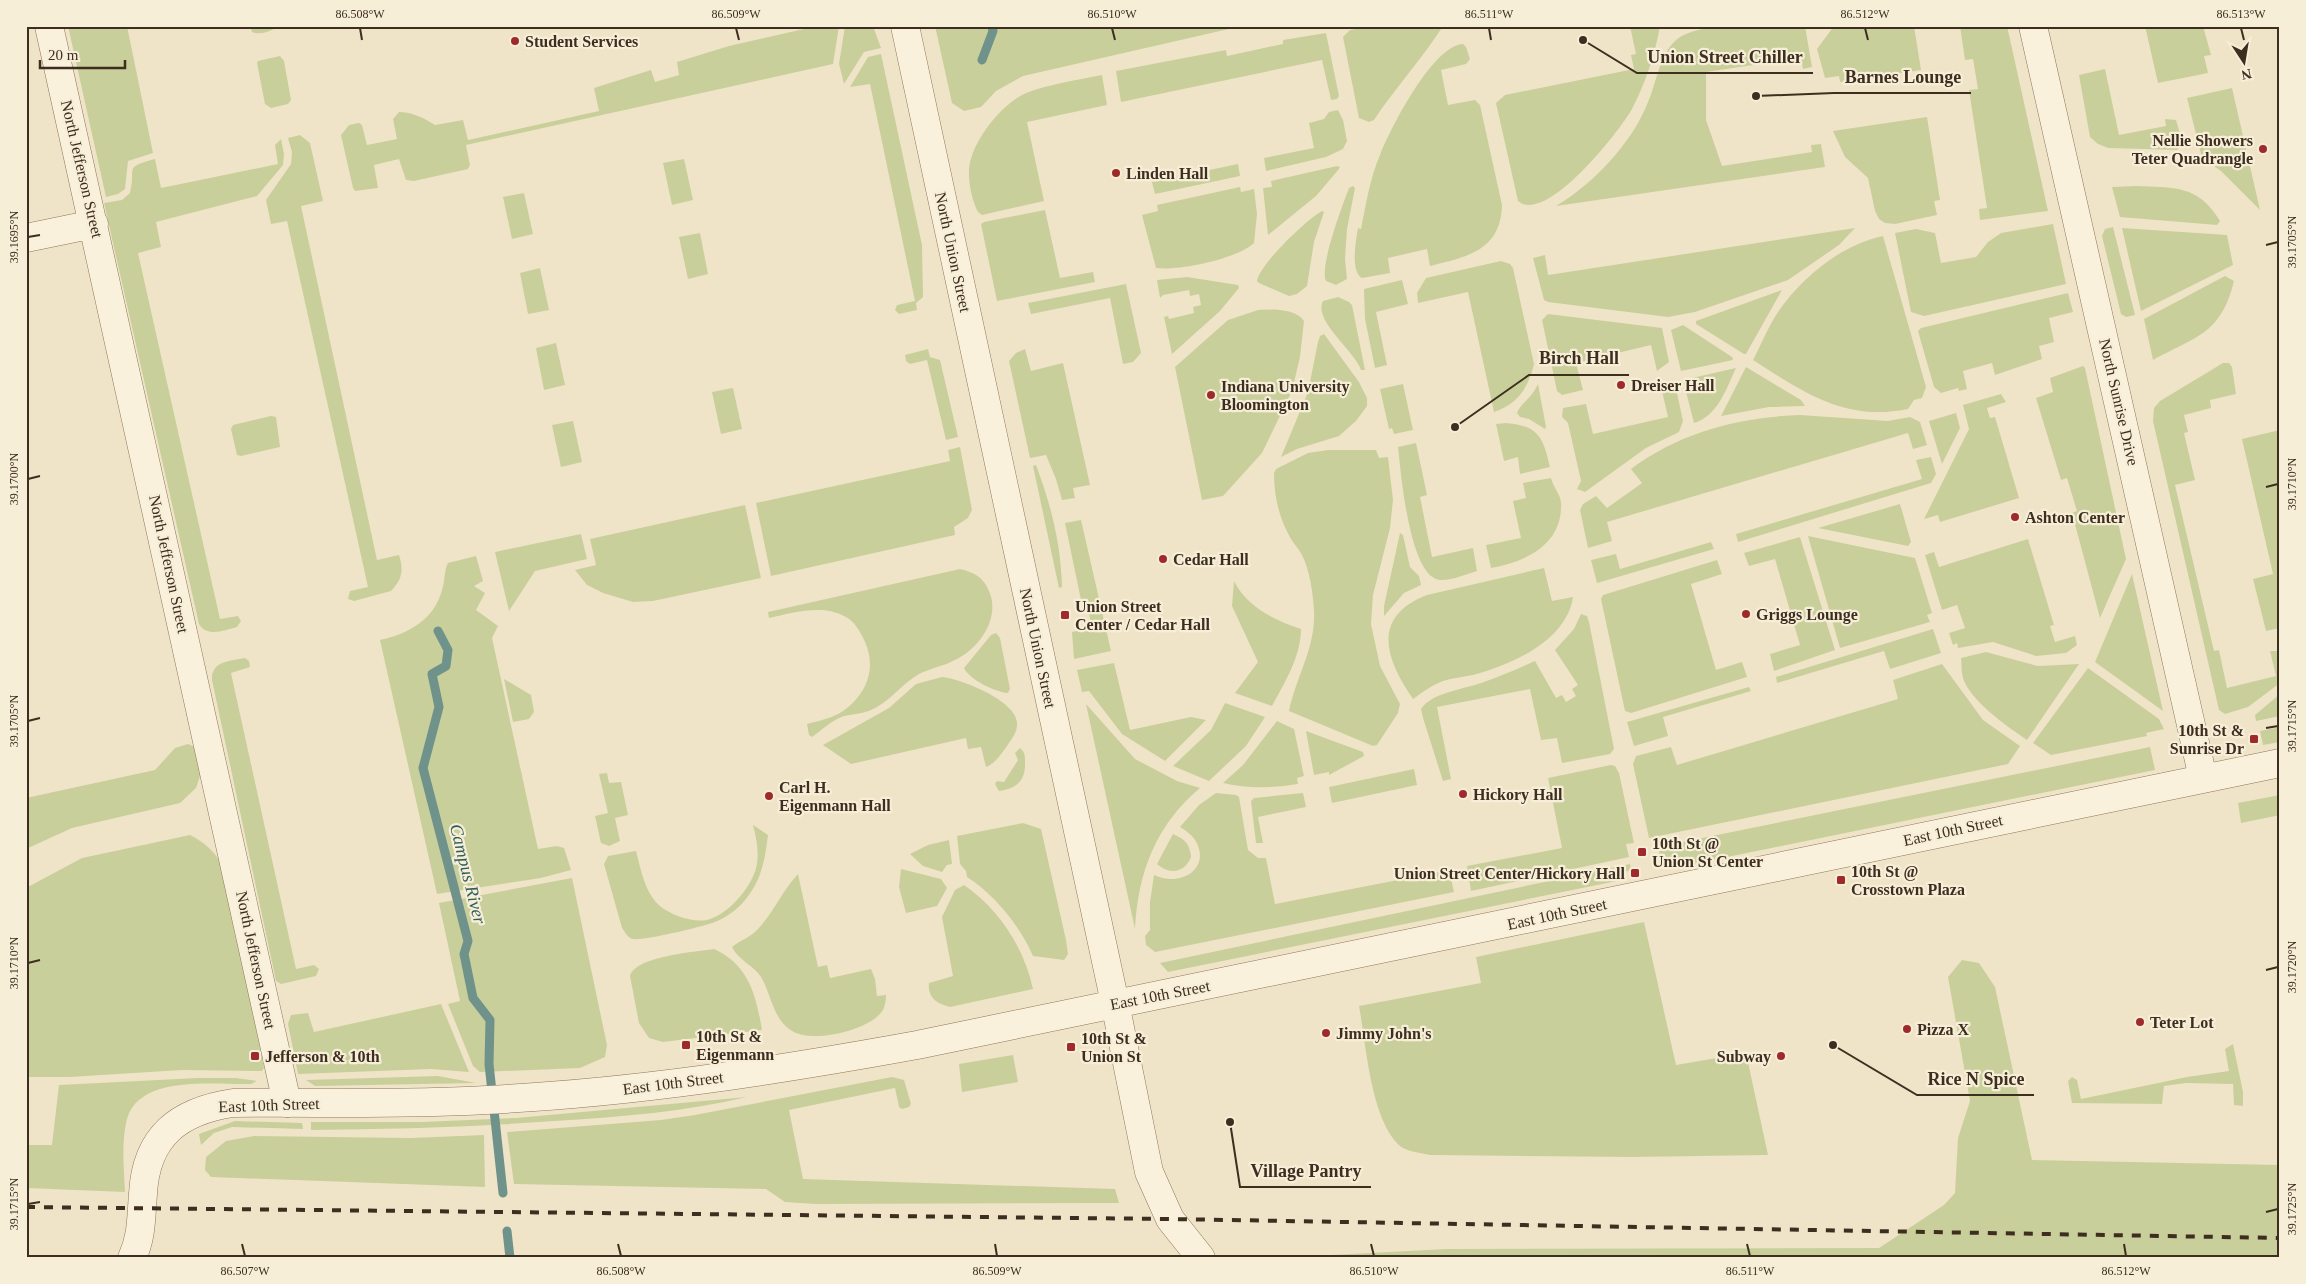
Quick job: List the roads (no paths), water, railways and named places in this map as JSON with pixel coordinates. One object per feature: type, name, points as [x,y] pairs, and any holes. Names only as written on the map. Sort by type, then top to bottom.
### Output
[{"type":"street","name":"North Jefferson Street","points":[[49,26],[287,1103]]},
{"type":"street","name":"North Union Street","points":[[904,26],[1115,1004],[1149,1172],[1170,1219],[1201,1258]]},
{"type":"street","name":"North Sunrise Drive","points":[[2033,26],[2203,778]]},
{"type":"street","points":[[26,238],[94,224]]},
{"type":"street","name":"East 10th Street","points":[[132,1258],[142,1231],[143,1192],[147,1169],[163,1136],[175,1123],[190,1114],[208,1107],[233,1103],[499,1100],[633,1088],[775,1070],[917,1045],[2280,763]]},
{"type":"waterway","name":"Campus River","points":[[982,60],[993,31],[992,26]]},
{"type":"waterway","name":"Campus River","points":[[438,631],[448,650],[446,666],[432,674],[439,707],[423,768],[468,941],[464,954],[473,998],[490,1020],[489,1064],[503,1193]]},
{"type":"waterway","name":"Campus River","points":[[507,1231],[510,1258]]},
{"type":"railway","points":[[26,1207],[1170,1219],[2280,1238]]},
{"type":"place","name":"Union Street Chiller","points":[[1583,40]]},
{"type":"place","name":"Student Services","points":[[515,41]]},
{"type":"place","name":"Barnes Lounge","points":[[1756,96]]},
{"type":"place","name":"Nellie Showers Teter Quadrangle","points":[[2263,149]]},
{"type":"place","name":"Linden Hall","points":[[1116,173]]},
{"type":"place","name":"Dreiser Hall","points":[[1621,385]]},
{"type":"place","name":"Indiana University Bloomington","points":[[1211,395]]},
{"type":"place","name":"Birch Hall","points":[[1455,427]]},
{"type":"place","name":"Ashton Center","points":[[2015,517]]},
{"type":"place","name":"Cedar Hall","points":[[1163,559]]},
{"type":"place","name":"Griggs Lounge","points":[[1746,614]]},
{"type":"place","name":"Union Street Center / Cedar Hall","points":[[1065,615]]},
{"type":"place","name":"10th St & Sunrise Dr","points":[[2254,739]]},
{"type":"place","name":"Hickory Hall","points":[[1463,794]]},
{"type":"place","name":"Carl H. Eigenmann Hall","points":[[769,796]]},
{"type":"place","name":"10th St @ Union St Center","points":[[1642,852]]},
{"type":"place","name":"Union Street Center/Hickory Hall","points":[[1635,873]]},
{"type":"place","name":"10th St @ Crosstown Plaza","points":[[1841,880]]},
{"type":"place","name":"Teter Lot","points":[[2140,1022]]},
{"type":"place","name":"Pizza X","points":[[1907,1029]]},
{"type":"place","name":"Jimmy John's","points":[[1326,1033]]},
{"type":"place","name":"10th St & Eigenmann","points":[[686,1045]]},
{"type":"place","name":"Rice N Spice","points":[[1833,1045]]},
{"type":"place","name":"10th St & Union St","points":[[1071,1047]]},
{"type":"place","name":"Jefferson & 10th","points":[[255,1056]]},
{"type":"place","name":"Subway","points":[[1781,1056]]},
{"type":"place","name":"Village Pantry","points":[[1230,1122]]}]
